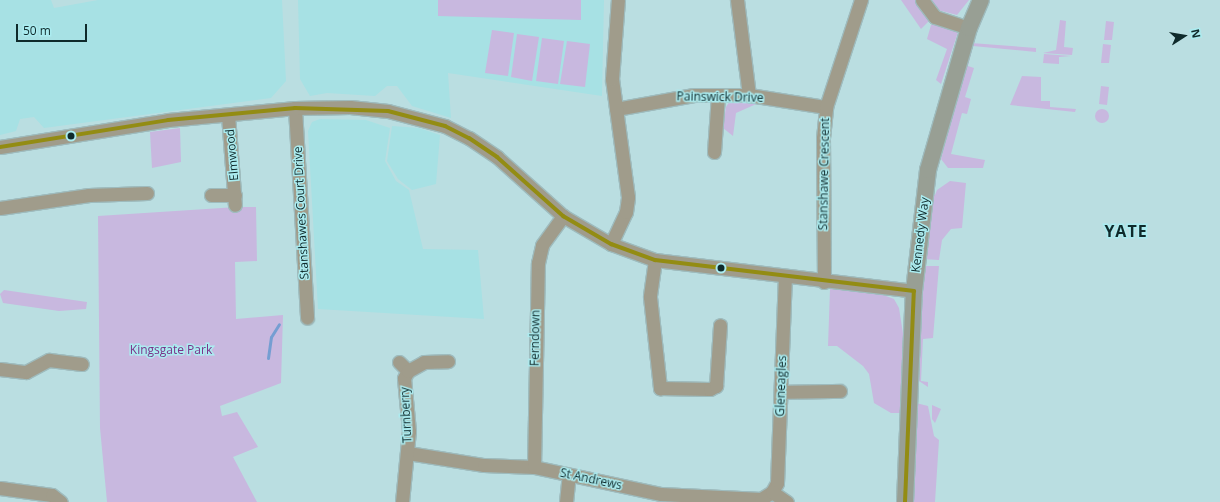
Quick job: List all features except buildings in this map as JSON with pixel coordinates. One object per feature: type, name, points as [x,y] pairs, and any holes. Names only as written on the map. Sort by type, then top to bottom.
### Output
[{"type":"main road","name":"Kennedy Way","points":[[905,502],[914,291],[932,148],[969,28],[981,0]]},
{"type":"street","points":[[611,244],[626,212],[628,197],[612,79],[618,0]]},
{"type":"street","points":[[737,0],[749,96]]},
{"type":"street","name":"Stanshawe Crescent","points":[[824,282],[822,138],[826,107],[861,0]]},
{"type":"street","points":[[922,0],[935,17],[969,28]]},
{"type":"street","points":[[714,152],[718,95]]},
{"type":"street","name":"Painswick Drive","points":[[616,109],[671,96],[718,95],[749,96],[826,107]]},
{"type":"street","points":[[0,147],[76,132],[295,108],[350,107],[388,111],[445,126],[497,157],[563,216],[611,244],[655,260],[785,278],[914,291]]},
{"type":"street","name":"Stanshawes Court Drive","points":[[295,108],[307,318]]},
{"type":"street","name":"Elmwood","points":[[211,195],[235,200],[228,115]]},
{"type":"street","points":[[0,208],[89,195],[147,193]]},
{"type":"street","name":"Ferndown","points":[[534,467],[538,262],[542,245],[563,216]]},
{"type":"street","points":[[655,260],[650,298],[660,388],[710,389],[716,386],[720,325]]},
{"type":"street","name":"Gleneagles","points":[[772,492],[777,483],[785,278]]},
{"type":"street","points":[[0,369],[26,372],[48,360],[82,364]]},
{"type":"street","name":"Turnberry","points":[[402,502],[408,453],[403,366],[424,362],[448,361]]},
{"type":"street","points":[[781,392],[840,391]]},
{"type":"street","name":"St Andrews","points":[[408,453],[484,465],[534,467],[661,494],[700,499],[761,499],[772,492]]},
{"type":"street","points":[[566,502],[569,475]]},
{"type":"street","points":[[0,488],[52,494],[61,502]]},
{"type":"street","points":[[772,492],[787,502]]},
{"type":"shaded area","points":[[0,0],[51,0],[54,8],[98,0],[282,0],[286,81],[271,98],[44,128],[34,117],[20,119],[16,131],[0,135]]},
{"type":"shaded area","points":[[298,0],[604,0],[602,96],[448,73],[451,118],[412,106],[397,86],[387,86],[375,96],[327,93],[310,96],[300,79]]},
{"type":"shaded area","points":[[320,119],[366,120],[390,128],[385,161],[396,181],[409,190],[423,249],[478,250],[484,319],[318,309],[308,131],[312,122]]},
{"type":"shaded area","points":[[392,126],[419,128],[440,135],[436,184],[412,190],[398,179],[387,161]]},
{"type":"green space","points":[[438,0],[581,0],[581,20],[438,16]]},
{"type":"green space","points":[[901,0],[920,0],[931,19],[921,29]]},
{"type":"green space","points":[[932,0],[969,0],[957,15],[938,10]]},
{"type":"green space","points":[[1060,20],[1066,21],[1064,47],[1073,48],[1072,55],[1043,53],[1056,50]]},
{"type":"green space","points":[[1106,21],[1114,22],[1112,40],[1104,40]]},
{"type":"green space","points":[[940,23],[958,29],[941,84],[936,80],[947,49],[927,39],[931,25]]},
{"type":"green space","points":[[492,30],[514,33],[508,76],[485,73]]},
{"type":"green space","points":[[517,34],[539,37],[532,81],[511,77]]},
{"type":"green space","points":[[542,38],[564,41],[558,84],[536,81]]},
{"type":"green space","points":[[567,41],[590,44],[585,87],[560,84]]},
{"type":"green space","points":[[971,43],[1036,48],[1036,52],[973,46],[968,66],[974,68],[965,97],[971,99],[967,114],[962,113],[951,154],[985,160],[983,168],[948,168],[941,159]]},
{"type":"green space","points":[[1103,44],[1111,45],[1109,63],[1101,63]]},
{"type":"green space","points":[[1044,54],[1071,56],[1059,57],[1059,64],[1043,63]]},
{"type":"green space","points":[[1022,76],[1041,77],[1041,101],[1050,101],[1050,107],[1076,109],[1075,112],[1010,105]]},
{"type":"green space","points":[[1101,86],[1109,87],[1107,105],[1099,104]]},
{"type":"green space","points":[[730,101],[763,101],[736,113],[733,136],[723,128],[726,107]]},
{"type":"green space","points":[[1102,109],[1107,111],[1109,116],[1107,121],[1102,123],[1097,121],[1095,116],[1097,111]]},
{"type":"green space","points":[[180,128],[181,162],[152,168],[150,132]]},
{"type":"green space","points":[[950,181],[966,183],[962,228],[951,229],[942,240],[939,260],[923,259],[931,194],[935,195],[937,190]]},
{"type":"green space","name":"Kingsgate Park","points":[[256,207],[257,261],[235,262],[236,319],[283,315],[281,383],[220,406],[222,416],[237,412],[258,447],[233,457],[257,502],[107,502],[100,428],[98,216]]},
{"type":"green space","points":[[923,266],[939,266],[933,338],[923,339],[921,381],[928,382],[928,387],[916,379]]},
{"type":"green space","points":[[830,289],[870,290],[894,299],[899,308],[904,340],[902,413],[891,413],[874,403],[869,374],[863,366],[837,346],[828,346]]},
{"type":"green space","points":[[4,290],[87,302],[86,309],[59,311],[3,303],[0,294]]},
{"type":"green space","points":[[916,403],[928,406],[934,436],[939,440],[935,502],[910,502]]},
{"type":"green space","points":[[932,405],[941,409],[935,423],[932,419]]},
{"type":"waterway","points":[[268,358],[271,337],[279,324]]},
{"type":"transit line","points":[[0,147],[168,120],[295,108],[388,111],[445,126],[469,138],[497,157],[563,216],[611,244],[655,260],[914,291]]},
{"type":"transit line","points":[[905,502],[914,291]]},
{"type":"district","name":"YATE","points":[[1126,231]]}]
